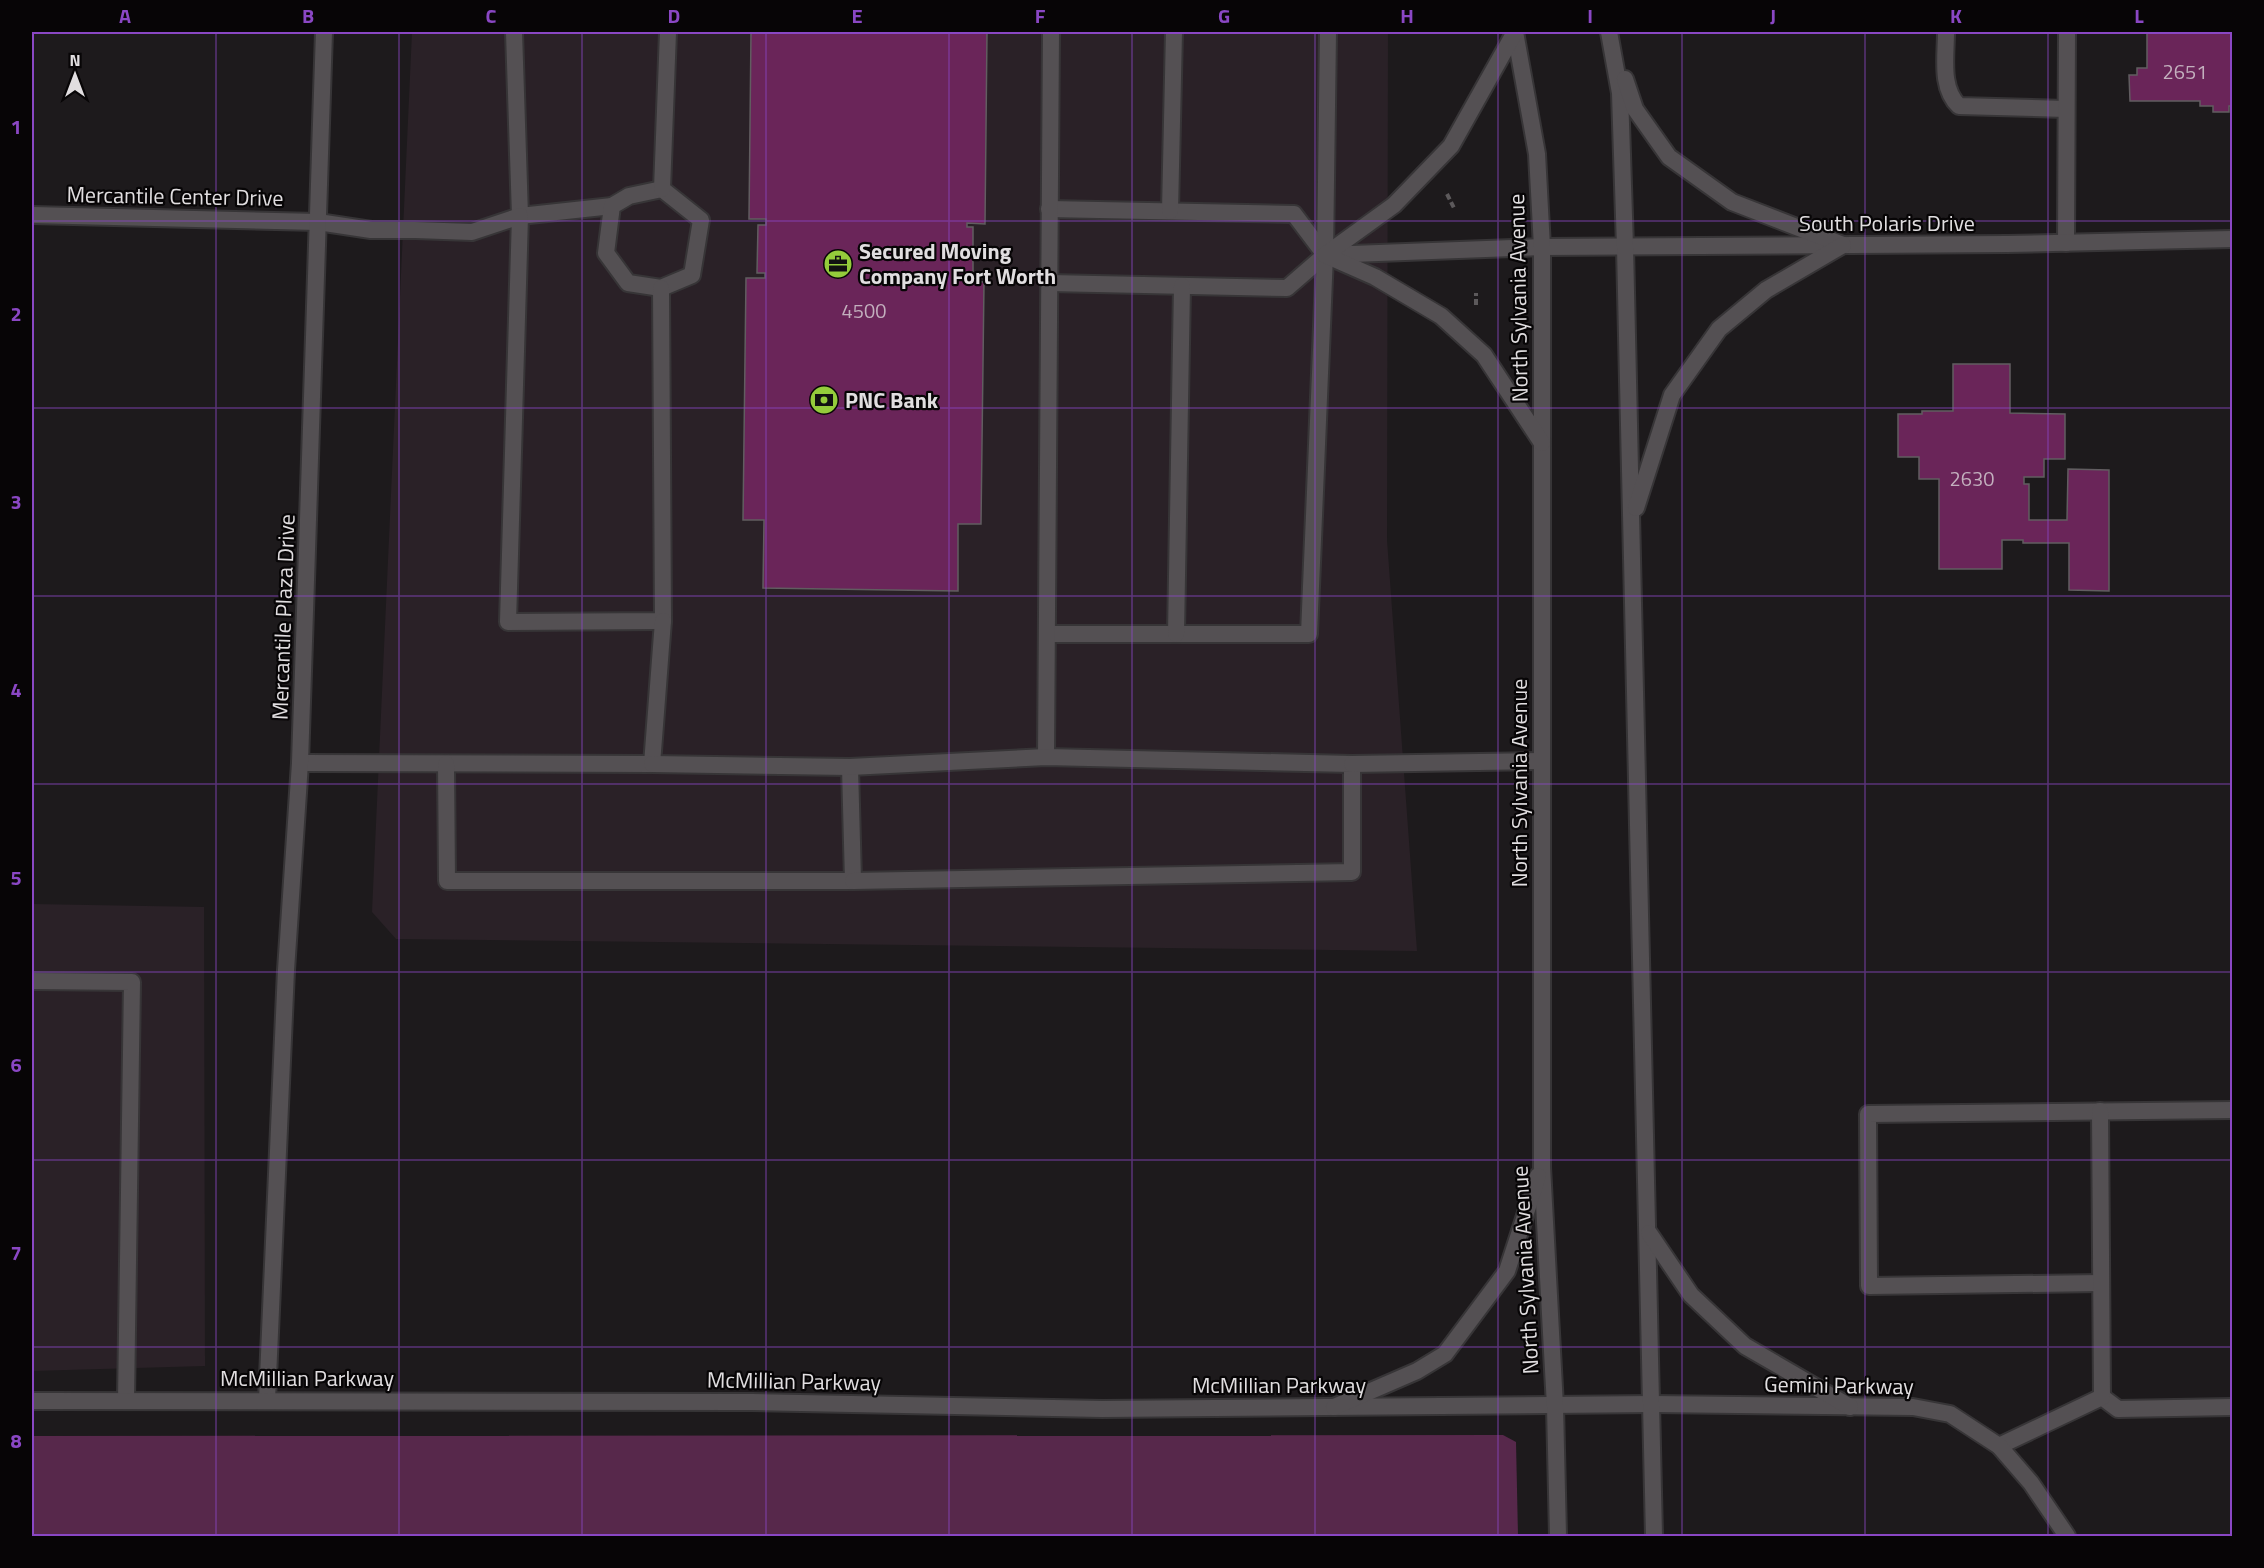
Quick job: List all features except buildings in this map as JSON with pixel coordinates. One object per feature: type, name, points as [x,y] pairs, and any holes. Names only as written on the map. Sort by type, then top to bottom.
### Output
[{"type":"main road","name":"Mercantile Plaza Drive","points":[[267,1400],[286,970],[300,763],[324,32]]},
{"type":"main road","points":[[514,32],[520,216],[508,622],[663,621]]},
{"type":"main road","points":[[662,189],[668,32]]},
{"type":"main road","points":[[1046,757],[1051,32]]},
{"type":"main road","points":[[1170,211],[1174,32]]},
{"type":"main road","points":[[1047,634],[1309,634],[1325,255],[1328,32]]},
{"type":"main road","points":[[1048,283],[1287,288],[1325,255],[1394,205],[1451,146],[1515,32]]},
{"type":"main road","name":"North Sylvania Avenue","points":[[1515,32],[1537,154],[1542,247],[1542,1167],[1555,1406],[1558,1536]]},
{"type":"main road","points":[[1946,32],[1946,80],[1950,97],[1959,106],[2066,109]]},
{"type":"main road","points":[[2066,243],[2067,32]]},
{"type":"main road","points":[[1609,34],[1635,109],[1670,157],[1732,202],[1843,245]]},
{"type":"main road","points":[[1609,34],[1620,93],[1625,247],[1653,1404],[1654,1536]]},
{"type":"main road","points":[[662,189],[701,220],[692,275],[661,288],[628,283],[606,253],[612,206],[629,196],[662,189]]},
{"type":"main road","name":"Mercantile Center Drive","points":[[32,215],[318,222],[372,230],[472,232],[520,216],[612,206]]},
{"type":"main road","points":[[1049,209],[1294,214],[1325,255],[1375,277],[1441,316],[1484,355],[1542,444]]},
{"type":"main road","name":"South Polaris Drive","points":[[1325,255],[1542,247],[2066,243],[2232,239]]},
{"type":"main road","points":[[1632,520],[1672,395],[1719,329],[1766,290],[1843,245]]},
{"type":"main road","points":[[1176,634],[1182,285]]},
{"type":"main road","points":[[652,764],[663,621],[661,288]]},
{"type":"main road","points":[[300,763],[652,764],[850,768],[1046,757],[1352,764],[1542,761]]},
{"type":"main road","points":[[446,764],[447,881],[853,881],[1352,872],[1352,764]]},
{"type":"main road","points":[[850,768],[853,881]]},
{"type":"main road","points":[[32,981],[132,982],[126,1401]]},
{"type":"main road","points":[[2101,1283],[1869,1286],[1868,1114],[2232,1110]]},
{"type":"main road","points":[[2100,1112],[2102,1397]]},
{"type":"main road","points":[[1334,1407],[1417,1371],[1445,1354],[1507,1271],[1542,1167]]},
{"type":"main road","points":[[1648,1233],[1691,1295],[1745,1346],[1850,1407]]},
{"type":"main road","points":[[2102,1397],[2118,1409],[2232,1407]]},
{"type":"main road","points":[[1999,1446],[2102,1397]]},
{"type":"main road","name":"McMillian Parkway","points":[[32,1401],[752,1402],[1102,1409],[1555,1406]]},
{"type":"main road","name":"Gemini Parkway","points":[[1555,1406],[1653,1404],[1913,1407],[1950,1414],[1999,1446],[2031,1483],[2067,1536]]},
{"type":"path","points":[[1444,188],[1455,210]]},
{"type":"shaded area","points":[[412,32],[1388,32],[1387,540],[1417,951],[396,939],[372,912]]},
{"type":"shaded area","points":[[32,904],[204,907],[205,1366],[32,1371]]},
{"type":"shaded area","points":[[1503,1435],[1516,1442],[1518,1536],[32,1536],[32,1436]]},
{"type":"place","name":"Secured Moving Company Fort Worth","points":[[838,264]]},
{"type":"place","name":"PNC Bank","points":[[824,400]]}]
